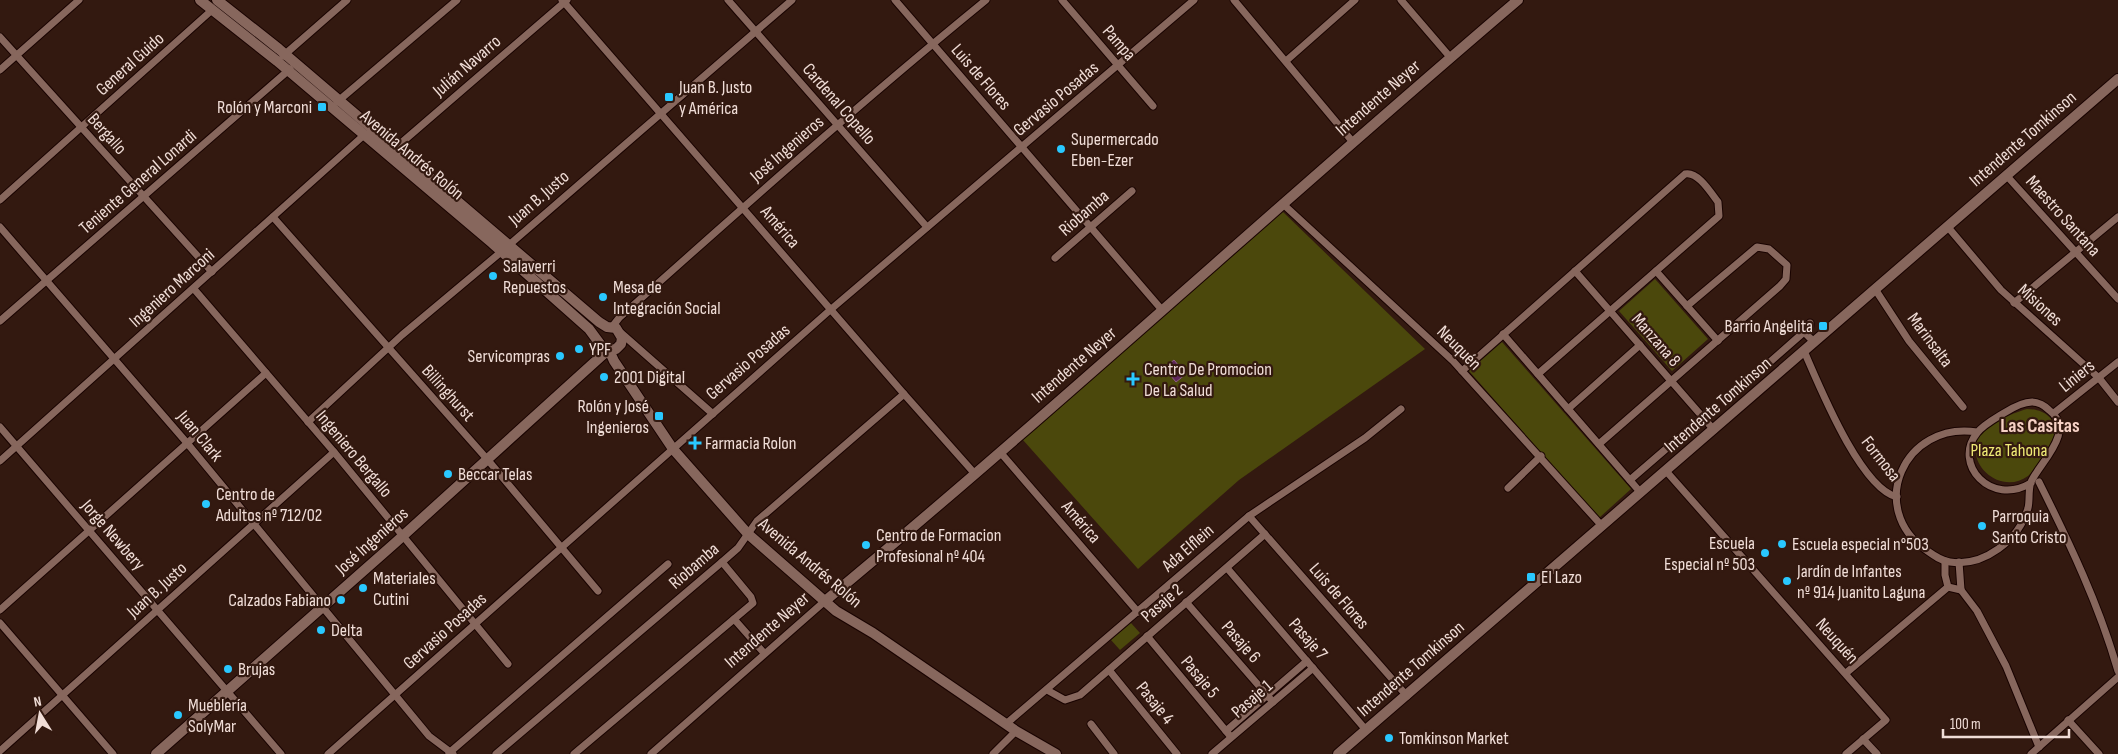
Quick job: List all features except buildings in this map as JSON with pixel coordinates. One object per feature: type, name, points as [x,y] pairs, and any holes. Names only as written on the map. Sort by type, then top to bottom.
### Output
[{"type":"street","points":[[0,70],[79,0]]},
{"type":"street","name":"Avenida Andrés Rolón","points":[[200,0],[214,5],[281,58],[295,64],[363,136],[390,152]]},
{"type":"street","points":[[281,58],[347,0]]},
{"type":"street","points":[[334,104],[456,0]]},
{"type":"street","name":"Cardenal Copello","points":[[728,0],[927,228]]},
{"type":"street","name":"Juan B. Justo","points":[[308,422],[387,348],[792,0]]},
{"type":"street","name":"Luis de Flores","points":[[895,0],[1162,310]]},
{"type":"street","name":"José Ingenieros","points":[[613,329],[619,318],[932,44],[986,0]]},
{"type":"street","name":"Pampa","points":[[1062,0],[1154,106]]},
{"type":"street","name":"Gervasio Posadas","points":[[328,754],[831,309],[1119,66],[1194,0]]},
{"type":"street","points":[[1234,0],[1352,142]]},
{"type":"street","points":[[1286,61],[1356,0]]},
{"type":"street","points":[[1401,0],[1450,57]]},
{"type":"street","name":"Intendente Neyer","points":[[651,754],[764,653],[975,474],[1352,142],[1518,0]]},
{"type":"street","name":"América","points":[[564,1],[659,113],[975,474]]},
{"type":"street","name":"Julián Navarro","points":[[390,152],[564,1]]},
{"type":"street","name":"General Guido","points":[[0,200],[214,5]]},
{"type":"street","name":"Bergallo","points":[[0,37],[212,272]]},
{"type":"street","name":"Avenida Andrés Rolón","points":[[281,58],[287,71],[334,104],[504,249],[599,322],[613,329],[622,338],[621,344],[611,350]]},
{"type":"street","name":"Teniente General Lonardi","points":[[0,321],[144,198],[295,64]]},
{"type":"street","name":"Intendente Tomkinson","points":[[1338,754],[1642,493],[2118,78]]},
{"type":"street","name":"Ingeniero Marconi","points":[[0,461],[363,136]]},
{"type":"street","points":[[1462,371],[1685,174],[1689,173],[1695,176],[1718,202],[1718,216],[1538,374]]},
{"type":"street","name":"Maestro Santana","points":[[2006,175],[2118,299]]},
{"type":"street","name":"Riobamba","points":[[1056,258],[1132,191]]},
{"type":"street","name":"Neuquén","points":[[1283,204],[1462,371],[1541,456],[1602,526]]},
{"type":"street","name":"Billinghurst","points":[[273,217],[487,459],[598,591]]},
{"type":"street","points":[[2014,303],[2118,217]]},
{"type":"street","name":"Misiones","points":[[1947,226],[2014,303],[2099,378],[2118,402]]},
{"type":"street","name":"Juan Clark","points":[[0,228],[187,443],[429,736],[451,753]]},
{"type":"street","points":[[1599,444],[1786,280],[1787,268],[1782,260],[1769,249],[1758,247],[1687,306]]},
{"type":"street","name":"Avenida Andrés Rolón","points":[[504,249],[578,319],[598,339],[600,344],[611,350],[615,363],[673,449],[748,534],[836,611],[873,633],[1016,732],[1056,754]]},
{"type":"street","name":"Manzana 8","points":[[1575,271],[1714,430]]},
{"type":"street","points":[[1656,271],[1718,341]]},
{"type":"street","name":"Ingeniero Bergallo","points":[[194,289],[334,452],[508,664]]},
{"type":"street","name":"Marinsalta","points":[[1875,289],[1910,341],[1963,406]]},
{"type":"street","points":[[1737,391],[1804,332],[1810,326],[1810,323]]},
{"type":"street","points":[[598,339],[602,330],[613,329],[713,414]]},
{"type":"street","points":[[1804,332],[1814,342]]},
{"type":"street","points":[[1503,334],[1642,493]]},
{"type":"street","points":[[1568,409],[1640,345]]},
{"type":"street","name":"José Ingenieros","points":[[156,754],[611,350]]},
{"type":"street","name":"Formosa","points":[[1804,351],[1829,408],[1851,447],[1875,482],[1888,495],[1897,498],[1904,524],[1911,536],[1932,555],[1945,561]]},
{"type":"street","name":"Liniers","points":[[2054,414],[2118,362]]},
{"type":"street","points":[[0,610],[266,373]]},
{"type":"street","name":"Riobamba","points":[[496,754],[738,548],[757,521],[904,394]]},
{"type":"street","name":"Liniers","points":[[1945,561],[1959,562],[1985,556],[2007,542],[2023,521],[2028,509],[2031,483],[2058,440],[2058,422],[2054,414],[2033,402],[2017,406],[1978,432]]},
{"type":"street","name":"Ada Elflein","points":[[1006,724],[1249,516],[1366,438],[1401,409]]},
{"type":"street","points":[[1630,480],[1703,417]]},
{"type":"street","name":"Jorge Newbery","points":[[0,427],[281,754]]},
{"type":"street","points":[[1897,498],[1901,474],[1906,463],[1921,445],[1931,438],[1954,431],[1978,432],[1971,447],[1970,456],[1975,472],[1988,486],[2010,491],[2021,489],[2031,483]]},
{"type":"street","name":"Juan B. Justo","points":[[0,751],[334,452]]},
{"type":"street","name":"América","points":[[1000,452],[1138,612]]},
{"type":"street","points":[[1508,488],[1541,456]]},
{"type":"street","name":"Neuquén","points":[[1666,471],[1886,720],[1864,739]]},
{"type":"street","points":[[2039,482],[2075,554],[2099,611],[2118,671]]},
{"type":"street","name":"Luis de Flores","points":[[1249,516],[1406,696]]},
{"type":"street","name":"Pasaje 2","points":[[1047,690],[1065,700],[1080,695],[1265,534]]},
{"type":"street","points":[[1945,561],[1945,575],[1948,587]]},
{"type":"street","points":[[574,754],[753,603],[722,562]]},
{"type":"street","points":[[1959,562],[1961,590],[1977,611],[2006,666],[2038,747]]},
{"type":"street","points":[[451,753],[668,564]]},
{"type":"street","name":"Pasaje 7","points":[[1227,568],[1366,730]]},
{"type":"street","points":[[1846,673],[1948,587]]},
{"type":"street","points":[[1948,587],[1961,590]]},
{"type":"street","name":"Pasaje 6","points":[[1186,602],[1273,702]]},
{"type":"street","points":[[734,619],[764,653]]},
{"type":"street","points":[[0,623],[113,754]]},
{"type":"street","name":"Pasaje 5","points":[[1147,636],[1229,734]]},
{"type":"street","name":"Pasaje 1","points":[[1212,754],[1267,694],[1307,661]]},
{"type":"street","name":"Pasaje 1","points":[[1229,734],[1273,702],[1313,668]]},
{"type":"street","name":"Pasaje 4","points":[[1109,670],[1178,754]]},
{"type":"street","points":[[2031,754],[2118,677]]},
{"type":"street","points":[[2068,720],[2099,754]]},
{"type":"street","points":[[1091,724],[1114,754]]},
{"type":"street","points":[[993,754],[1016,732]]},
{"type":"street","points":[[1846,754],[1864,739],[1877,754]]},
{"type":"green space","points":[[1283,212],[1425,349],[1239,480],[1138,569],[1023,440]]},
{"type":"green space","points":[[1655,279],[1708,339],[1672,371],[1619,311]]},
{"type":"green space","points":[[1502,342],[1631,489],[1599,518],[1469,371]]},
{"type":"green space","name":"Plaza Tahona","points":[[2027,409],[2033,409],[2048,415],[2054,423],[2056,435],[2028,476],[2018,481],[2008,482],[1990,476],[1978,461],[1976,451],[1980,435],[1991,425]]},
{"type":"green space","points":[[1131,623],[1140,633],[1120,650],[1111,640]]},
{"type":"water","points":[[1174,360],[1186,374],[1176,382],[1164,368]]},
{"type":"place","name":"Juan B. Justo y América","points":[[669,97]]},
{"type":"place","name":"Rolón y Marconi","points":[[322,107]]},
{"type":"place","name":"Supermercado Eben-Ezer","points":[[1061,149]]},
{"type":"place","name":"Salaverri Repuestos","points":[[493,276]]},
{"type":"place","name":"Mesa de Integración Social","points":[[603,297]]},
{"type":"place","name":"Barrio Angelita","points":[[1823,326]]},
{"type":"place","name":"YPF","points":[[579,349]]},
{"type":"place","name":"Servicompras","points":[[560,356]]},
{"type":"place","name":"2001 Digital","points":[[604,377]]},
{"type":"place","name":"Centro De Promocion De La Salud","points":[[1133,379]]},
{"type":"place","name":"Rolón y José Ingenieros","points":[[659,416]]},
{"type":"place","name":"Farmacia Rolon","points":[[695,443]]},
{"type":"place","name":"Beccar Telas","points":[[448,474]]},
{"type":"place","name":"Centro de Adultos nº 712/02","points":[[206,504]]},
{"type":"place","name":"Parroquia Santo Cristo","points":[[1982,526]]},
{"type":"place","name":"Escuela especial n°503","points":[[1782,544]]},
{"type":"place","name":"Centro de Formacion Profesional nº 404","points":[[866,545]]},
{"type":"place","name":"Escuela Especial nº 503","points":[[1765,553]]},
{"type":"place","name":"El Lazo","points":[[1531,577]]},
{"type":"place","name":"Jardín de Infantes nº 914 Juanito Laguna","points":[[1787,581]]},
{"type":"place","name":"Materiales Cutini","points":[[363,588]]},
{"type":"place","name":"Calzados Fabiano","points":[[341,600]]},
{"type":"place","name":"Delta","points":[[321,630]]},
{"type":"place","name":"Brujas","points":[[228,669]]},
{"type":"place","name":"Mueblería SolyMar","points":[[178,715]]},
{"type":"place","name":"Tomkinson Market","points":[[1389,738]]},
{"type":"district","name":"Las Casitas","points":[[2040,426]]}]
